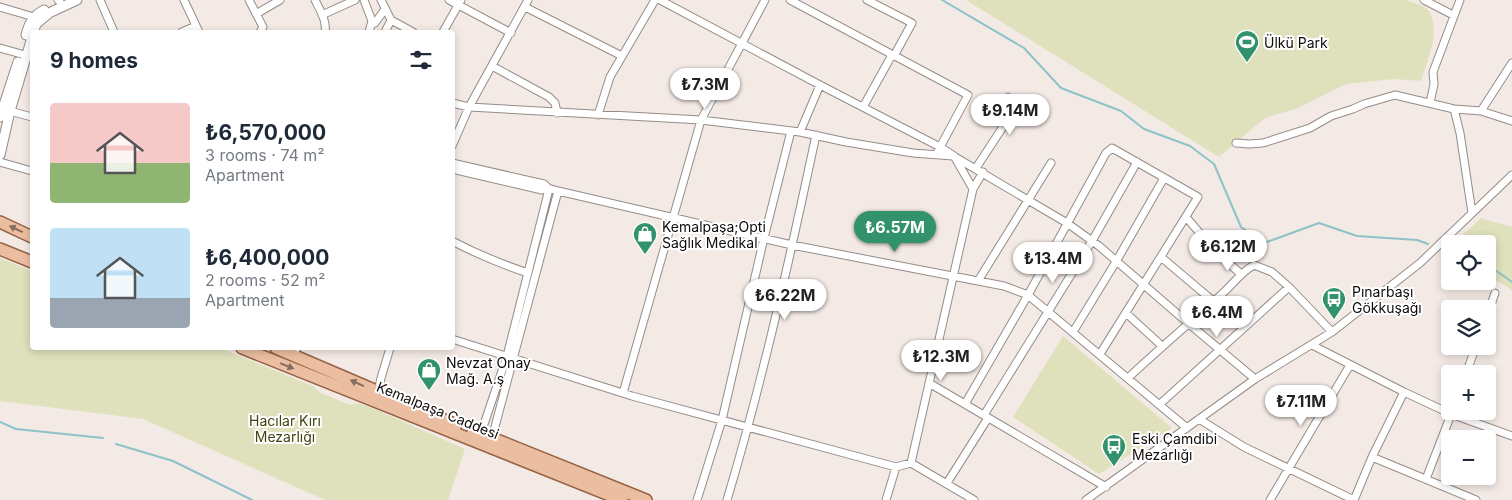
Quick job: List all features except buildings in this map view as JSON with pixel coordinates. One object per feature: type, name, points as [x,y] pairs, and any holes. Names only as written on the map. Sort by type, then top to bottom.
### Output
[{"type":"main road","points":[[0,222],[30,236]]},
{"type":"main road","points":[[0,249],[30,261]]},
{"type":"main road","name":"Kemalpaşa Caddesi","points":[[247,350],[622,500]]},
{"type":"main road","name":"Kemalpaşa Caddesi","points":[[294,351],[378,392],[480,436],[492,438],[646,500]]},
{"type":"street","points":[[34,30],[39,20],[49,13],[77,0]]},
{"type":"street","points":[[100,0],[113,30]]},
{"type":"street","points":[[184,0],[198,29]]},
{"type":"street","points":[[249,0],[263,27],[261,30]]},
{"type":"street","points":[[256,14],[280,0]]},
{"type":"street","points":[[315,0],[322,15],[326,30]]},
{"type":"street","points":[[322,15],[355,0]]},
{"type":"street","points":[[364,0],[374,22],[385,30]]},
{"type":"street","points":[[381,0],[391,20],[409,30]]},
{"type":"street","points":[[449,0],[460,2],[511,33]]},
{"type":"street","points":[[598,115],[610,77],[655,0]]},
{"type":"street","points":[[660,0],[820,86],[940,147],[1067,224],[1116,260],[1255,379]]},
{"type":"street","points":[[622,393],[701,120],[765,0]]},
{"type":"street","points":[[790,0],[968,95],[936,155]]},
{"type":"street","points":[[863,107],[912,23],[867,0]]},
{"type":"street","points":[[1424,0],[1453,15]]},
{"type":"street","points":[[1430,103],[1434,84],[1433,72],[1460,0]]},
{"type":"street","points":[[0,155],[3,111],[28,55],[27,28],[34,17],[61,1]]},
{"type":"street","points":[[445,30],[460,2]]},
{"type":"street","points":[[455,139],[469,107],[526,3],[622,56]]},
{"type":"street","points":[[0,7],[34,17]]},
{"type":"street","points":[[370,30],[385,9]]},
{"type":"street","points":[[386,30],[391,20]]},
{"type":"street","points":[[0,48],[28,55]]},
{"type":"street","points":[[1481,111],[1512,63]]},
{"type":"street","points":[[492,66],[549,97],[555,103],[557,112]]},
{"type":"street","points":[[800,132],[820,86]]},
{"type":"street","points":[[1236,143],[1263,143],[1310,128],[1331,116],[1395,95],[1454,109],[1481,111],[1512,122]]},
{"type":"street","points":[[976,168],[1012,114],[1008,97]]},
{"type":"street","points":[[455,104],[469,107],[701,120],[800,132],[846,142],[954,156]]},
{"type":"street","points":[[1454,109],[1460,133],[1472,213]]},
{"type":"street","points":[[3,111],[30,117]]},
{"type":"street","points":[[697,500],[722,420],[791,131]]},
{"type":"street","points":[[727,500],[749,427],[816,135]]},
{"type":"street","points":[[965,404],[1106,153],[1112,148],[1198,197],[1100,354]]},
{"type":"street","points":[[954,156],[973,189]]},
{"type":"street","points":[[0,162],[30,170]]},
{"type":"street","points":[[947,483],[1092,241],[1137,162]]},
{"type":"street","points":[[978,280],[1051,163]]},
{"type":"street","points":[[455,164],[544,184],[548,188],[558,191],[792,245],[978,280],[1028,294],[1187,428]]},
{"type":"street","points":[[455,169],[542,190],[548,188]]},
{"type":"street","points":[[911,463],[973,189],[983,172]]},
{"type":"street","points":[[1086,500],[1255,379],[1332,332],[1420,264],[1512,175]]},
{"type":"street","points":[[1073,332],[1164,178]]},
{"type":"street","points":[[492,438],[548,188]]},
{"type":"street","points":[[480,436],[510,357],[558,191]]},
{"type":"street","points":[[1186,217],[1216,252],[1242,274]]},
{"type":"street","points":[[455,243],[481,256],[528,273]]},
{"type":"street","points":[[1161,257],[1213,301]]},
{"type":"street","points":[[1128,378],[1242,274],[1254,266],[1265,268],[1272,272],[1332,332]]},
{"type":"street","points":[[1160,404],[1289,287]]},
{"type":"street","points":[[1493,300],[1495,293]]},
{"type":"street","points":[[1126,313],[1162,346]]},
{"type":"street","points":[[455,340],[622,393],[896,467],[911,463],[974,500]]},
{"type":"street","points":[[1312,345],[1404,392],[1441,408]]},
{"type":"street","points":[[378,392],[389,350]]},
{"type":"street","points":[[1270,500],[1350,365]]},
{"type":"street","points":[[929,383],[1106,487]]},
{"type":"street","points":[[1199,419],[1244,447],[1354,500],[1372,457],[1404,392]]},
{"type":"street","points":[[1426,479],[1449,420]]},
{"type":"street","points":[[1470,420],[1512,436]]},
{"type":"street","points":[[1372,457],[1476,500]]},
{"type":"street","points":[[886,500],[896,467]]},
{"type":"green space","name":"Ülkü Park","points":[[966,0],[1407,0],[1421,5],[1428,10],[1432,17],[1434,35],[1430,55],[1421,81],[1394,79],[1346,84],[1298,108],[1265,118],[1219,157]]},
{"type":"green space","points":[[1481,218],[1512,227],[1512,290],[1496,281],[1496,235],[1463,235]]},
{"type":"green space","name":"Hacılar Kırı Mezarlığı","points":[[0,258],[30,270],[30,350],[225,350],[313,386],[321,393],[350,405],[358,403],[372,408],[465,449],[448,500],[325,500],[143,419],[0,401]]},
{"type":"green space","points":[[1063,336],[1172,428],[1099,474],[1013,417]]},
{"type":"waterway","points":[[942,0],[1024,48],[1061,88],[1121,111],[1144,129],[1190,146],[1214,164],[1241,227],[1264,243],[1319,223],[1357,236],[1417,240],[1428,244]]},
{"type":"waterway","points":[[1496,271],[1512,282]]},
{"type":"waterway","points":[[0,422],[16,429],[103,438]]},
{"type":"waterway","points":[[116,444],[173,461],[252,500]]},
{"type":"place","name":"Ülkü Park","points":[[1247,63]]},
{"type":"place","name":"Kemalpaşa;Opti Sağlık Medikal","points":[[645,255]]},
{"type":"place","name":"Pınarbaşı Gökkuşağı","points":[[1334,320]]},
{"type":"place","name":"Nevzat Onay Mağ. A.ş","points":[[429,391]]},
{"type":"place","name":"Eski Çamdibi Mezarlığı","points":[[1114,467]]}]
